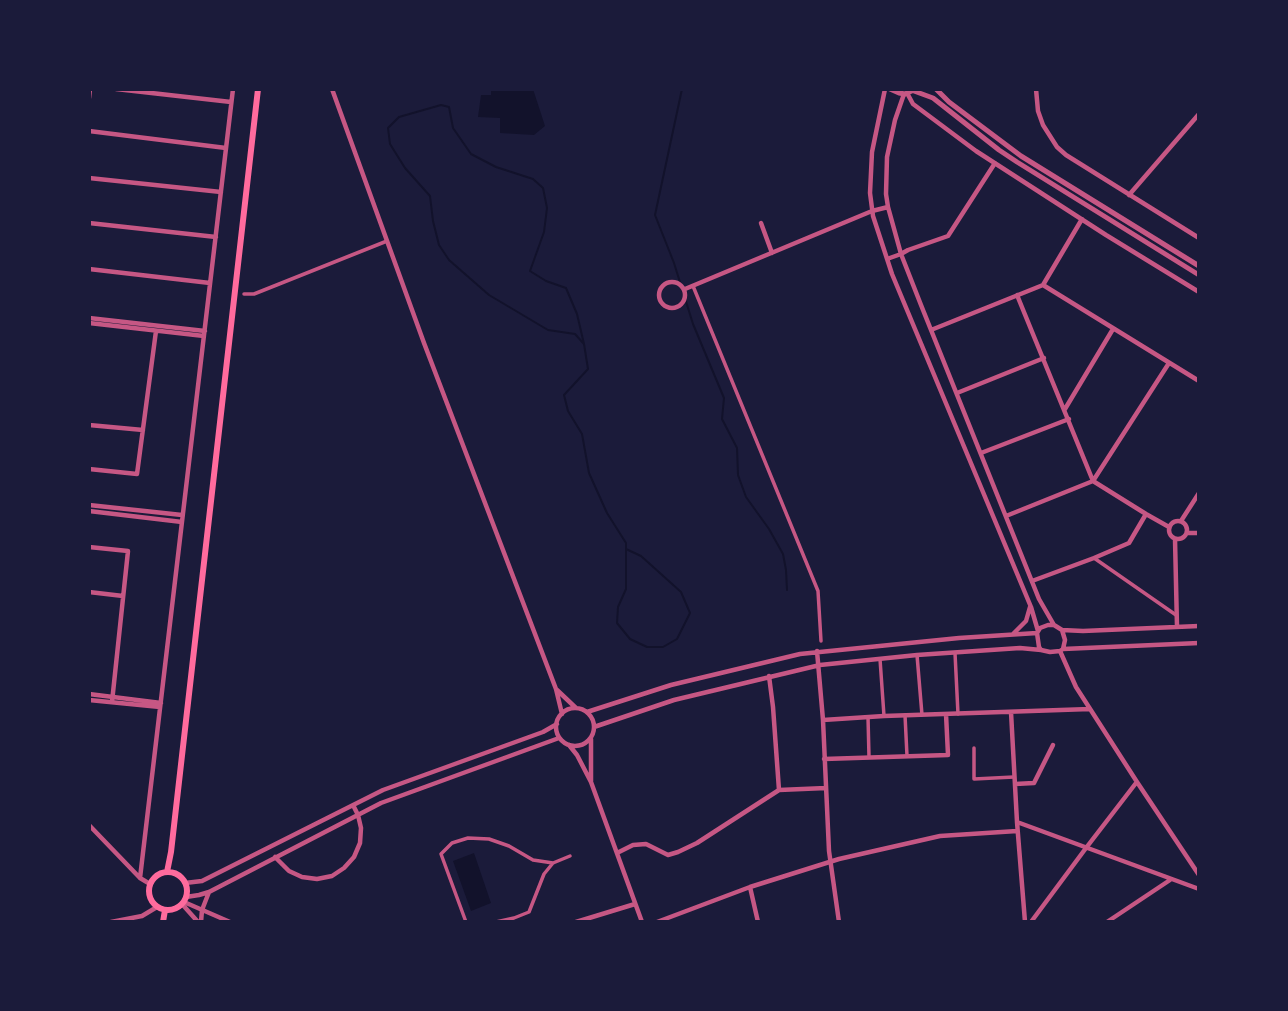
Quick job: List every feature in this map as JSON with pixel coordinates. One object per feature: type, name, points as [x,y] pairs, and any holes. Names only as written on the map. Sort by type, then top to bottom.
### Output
[{"type":"main road","points":[[167,872],[258,89]]},
{"type":"main road","points":[[167,872],[178,875],[185,883],[187,891],[184,901],[177,909],[165,911],[150,900],[150,884],[156,876],[167,872]]},
{"type":"main road","points":[[163,922],[165,911]]},
{"type":"street","points":[[89,98],[90,89]]},
{"type":"street","points":[[116,89],[232,103]]},
{"type":"street","points":[[140,878],[233,89]]},
{"type":"street","points":[[332,89],[424,343],[556,689],[562,714]]},
{"type":"street","points":[[1041,650],[1037,644],[1038,632],[1031,607],[887,259],[872,211],[872,152],[887,89],[899,93],[915,90],[933,98],[1017,162],[1199,275]]},
{"type":"street","points":[[936,89],[949,102],[1021,156],[1199,266]]},
{"type":"street","points":[[1036,89],[1038,111],[1043,125],[1066,155],[1199,237]]},
{"type":"street","points":[[906,93],[913,104],[975,151],[1199,292]]},
{"type":"street","points":[[906,93],[895,120],[887,157],[888,207],[901,254],[1047,614],[1054,625],[1062,630],[1199,626]]},
{"type":"street","points":[[1129,195],[1199,114]]},
{"type":"street","points":[[89,131],[226,148]]},
{"type":"street","points":[[887,259],[948,236],[995,163]]},
{"type":"street","points":[[89,178],[221,192]]},
{"type":"street","points":[[684,289],[872,211],[888,207]]},
{"type":"street","points":[[931,330],[1042,285],[1082,219]]},
{"type":"street","points":[[89,223],[216,237]]},
{"type":"street","points":[[761,223],[772,253]]},
{"type":"street","points":[[244,294],[254,294],[387,241]]},
{"type":"street","points":[[89,269],[210,283]]},
{"type":"street","points":[[668,282],[678,282],[684,289],[685,299],[680,307],[671,309],[662,305],[658,297],[660,287],[668,282]]},
{"type":"street","points":[[1042,285],[1199,381]]},
{"type":"street","points":[[693,286],[818,591],[821,640]]},
{"type":"street","points":[[1017,295],[1093,481],[1169,527]]},
{"type":"street","points":[[89,317],[204,334]]},
{"type":"street","points":[[89,323],[204,334]]},
{"type":"street","points":[[1065,410],[1113,329]]},
{"type":"street","points":[[89,469],[137,474],[156,331]]},
{"type":"street","points":[[957,393],[1044,358]]},
{"type":"street","points":[[1006,516],[1093,481],[1170,363]]},
{"type":"street","points":[[981,453],[1069,419]]},
{"type":"street","points":[[89,425],[143,430]]},
{"type":"street","points":[[960,436],[972,432]]},
{"type":"street","points":[[1181,521],[1199,493]]},
{"type":"street","points":[[89,505],[183,515]]},
{"type":"street","points":[[89,511],[182,522]]},
{"type":"street","points":[[1032,581],[1129,543],[1146,514]]},
{"type":"street","points":[[1174,521],[1181,521],[1185,525],[1186,533],[1182,538],[1175,539],[1169,534],[1169,527],[1174,521]]},
{"type":"street","points":[[1186,533],[1199,533]]},
{"type":"street","points":[[1175,539],[1177,627]]},
{"type":"street","points":[[89,547],[128,551],[112,699]]},
{"type":"street","points":[[1094,558],[1176,615]]},
{"type":"street","points":[[89,592],[123,596]]},
{"type":"street","points":[[1013,634],[1026,621],[1031,607]]},
{"type":"street","points":[[587,712],[671,685],[800,654],[1038,632],[1044,626],[1054,625]]},
{"type":"street","points":[[1062,630],[1065,640],[1061,650],[1076,687],[1199,875]]},
{"type":"street","points":[[594,727],[674,700],[820,665],[917,655],[1020,649],[1051,652],[1199,643]]},
{"type":"street","points":[[817,651],[820,665],[830,862],[839,922]]},
{"type":"street","points":[[955,653],[958,714]]},
{"type":"street","points":[[917,655],[922,715]]},
{"type":"street","points":[[880,658],[884,716]]},
{"type":"street","points":[[769,676],[779,790]]},
{"type":"street","points":[[556,689],[577,708],[587,712],[593,722],[591,782]]},
{"type":"street","points":[[89,694],[161,705]]},
{"type":"street","points":[[89,700],[112,699]]},
{"type":"street","points":[[577,708],[562,714],[556,731],[559,738],[577,755],[591,782],[642,922]]},
{"type":"street","points":[[823,720],[1090,709]]},
{"type":"street","points":[[1011,712],[1025,922]]},
{"type":"street","points":[[824,759],[948,755],[946,714]]},
{"type":"street","points":[[905,715],[907,756]]},
{"type":"street","points":[[868,717],[869,757]]},
{"type":"street","points":[[185,883],[202,881],[383,790],[542,732],[557,724]]},
{"type":"street","points":[[184,901],[209,892],[381,803],[559,738]]},
{"type":"street","points":[[569,745],[581,746],[591,739]]},
{"type":"street","points":[[1015,784],[1034,783],[1053,745]]},
{"type":"street","points":[[974,748],[974,779],[1014,777]]},
{"type":"street","points":[[1031,922],[1137,782]]},
{"type":"street","points":[[617,853],[633,845],[646,844],[668,855],[678,852],[697,843],[779,790],[825,788]]},
{"type":"street","points":[[275,857],[289,871],[302,877],[317,879],[332,876],[344,868],[354,857],[360,843],[361,828],[353,804]]},
{"type":"street","points":[[1017,822],[1199,889]]},
{"type":"street","points":[[89,825],[140,878],[150,884]]},
{"type":"street","points":[[657,922],[750,887],[830,862],[940,836],[1017,831]]},
{"type":"street","points":[[466,922],[441,854],[452,843],[468,838],[489,839],[509,846],[533,860],[553,863]]},
{"type":"street","points":[[496,922],[529,912],[544,874],[553,863],[570,856]]},
{"type":"street","points":[[1107,922],[1171,879]]},
{"type":"street","points":[[750,887],[758,922]]},
{"type":"street","points":[[199,922],[209,892]]},
{"type":"street","points":[[184,901],[230,922]]},
{"type":"street","points":[[184,901],[199,922]]},
{"type":"street","points":[[576,922],[635,904]]},
{"type":"street","points":[[111,922],[143,919],[157,907]]},
{"type":"shaded area","points":[[491,89],[533,89],[545,126],[534,135],[500,133],[500,118],[478,117],[481,95],[491,95]]},
{"type":"shaded area","points":[[474,853],[491,903],[471,911],[453,861]]},
{"type":"waterway","points":[[682,89],[655,215],[674,263],[693,324],[724,398],[722,419],[737,448],[738,475],[746,497],[783,554],[787,590]]},
{"type":"waterway","points":[[584,344],[575,334],[548,330],[489,295],[449,260],[439,245],[430,196],[405,168],[390,144],[388,128],[399,117],[441,105],[449,107],[453,128],[471,154],[496,167],[533,179],[543,188],[547,208],[544,232],[530,271],[546,281],[566,288],[577,314],[584,344],[588,369],[564,395],[568,411],[582,434],[589,473],[607,513],[626,543],[626,549],[641,556],[681,592],[690,613],[677,639],[663,647],[647,647],[630,639],[617,623],[618,607],[626,589],[626,549]]}]
